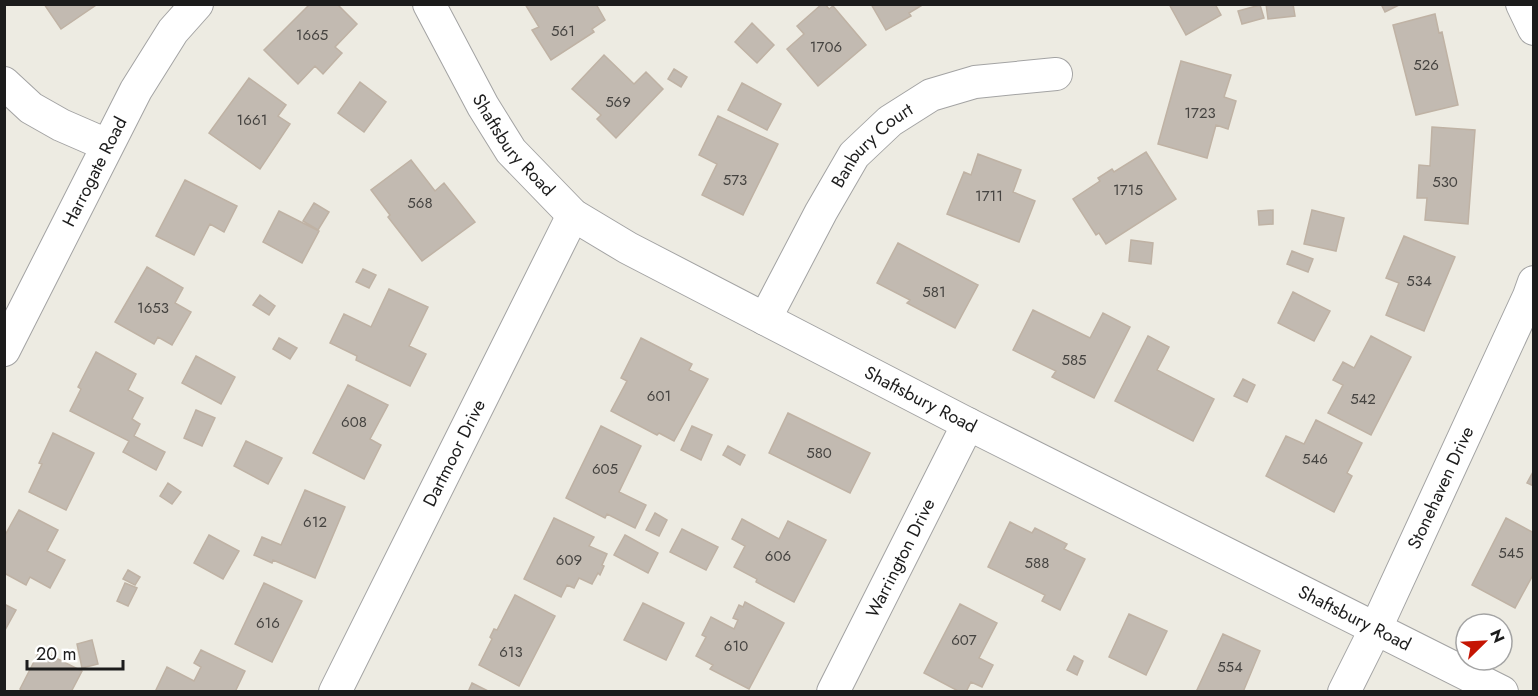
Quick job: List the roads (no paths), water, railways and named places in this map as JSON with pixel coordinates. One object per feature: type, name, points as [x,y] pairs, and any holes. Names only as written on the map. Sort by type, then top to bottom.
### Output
[{"type":"street","name":"Harrogate Road","points":[[4,350],[136,90],[167,41],[197,4]]},
{"type":"street","name":"Shaftsbury Road","points":[[429,4],[483,106],[511,151],[573,215],[628,248],[968,424],[1502,692]]},
{"type":"street","points":[[1522,4],[1533,29]]},
{"type":"street","name":"Banbury Court","points":[[765,319],[821,212],[854,155],[890,120],[931,95],[975,82],[1056,74]]},
{"type":"street","points":[[4,83],[32,108],[61,125],[107,145]]},
{"type":"street","name":"Dartmoor Drive","points":[[335,692],[573,215]]},
{"type":"street","name":"Stonehaven Drive","points":[[1344,692],[1375,630],[1529,296],[1533,282]]},
{"type":"street","name":"Warrington Drive","points":[[833,692],[968,424]]}]
